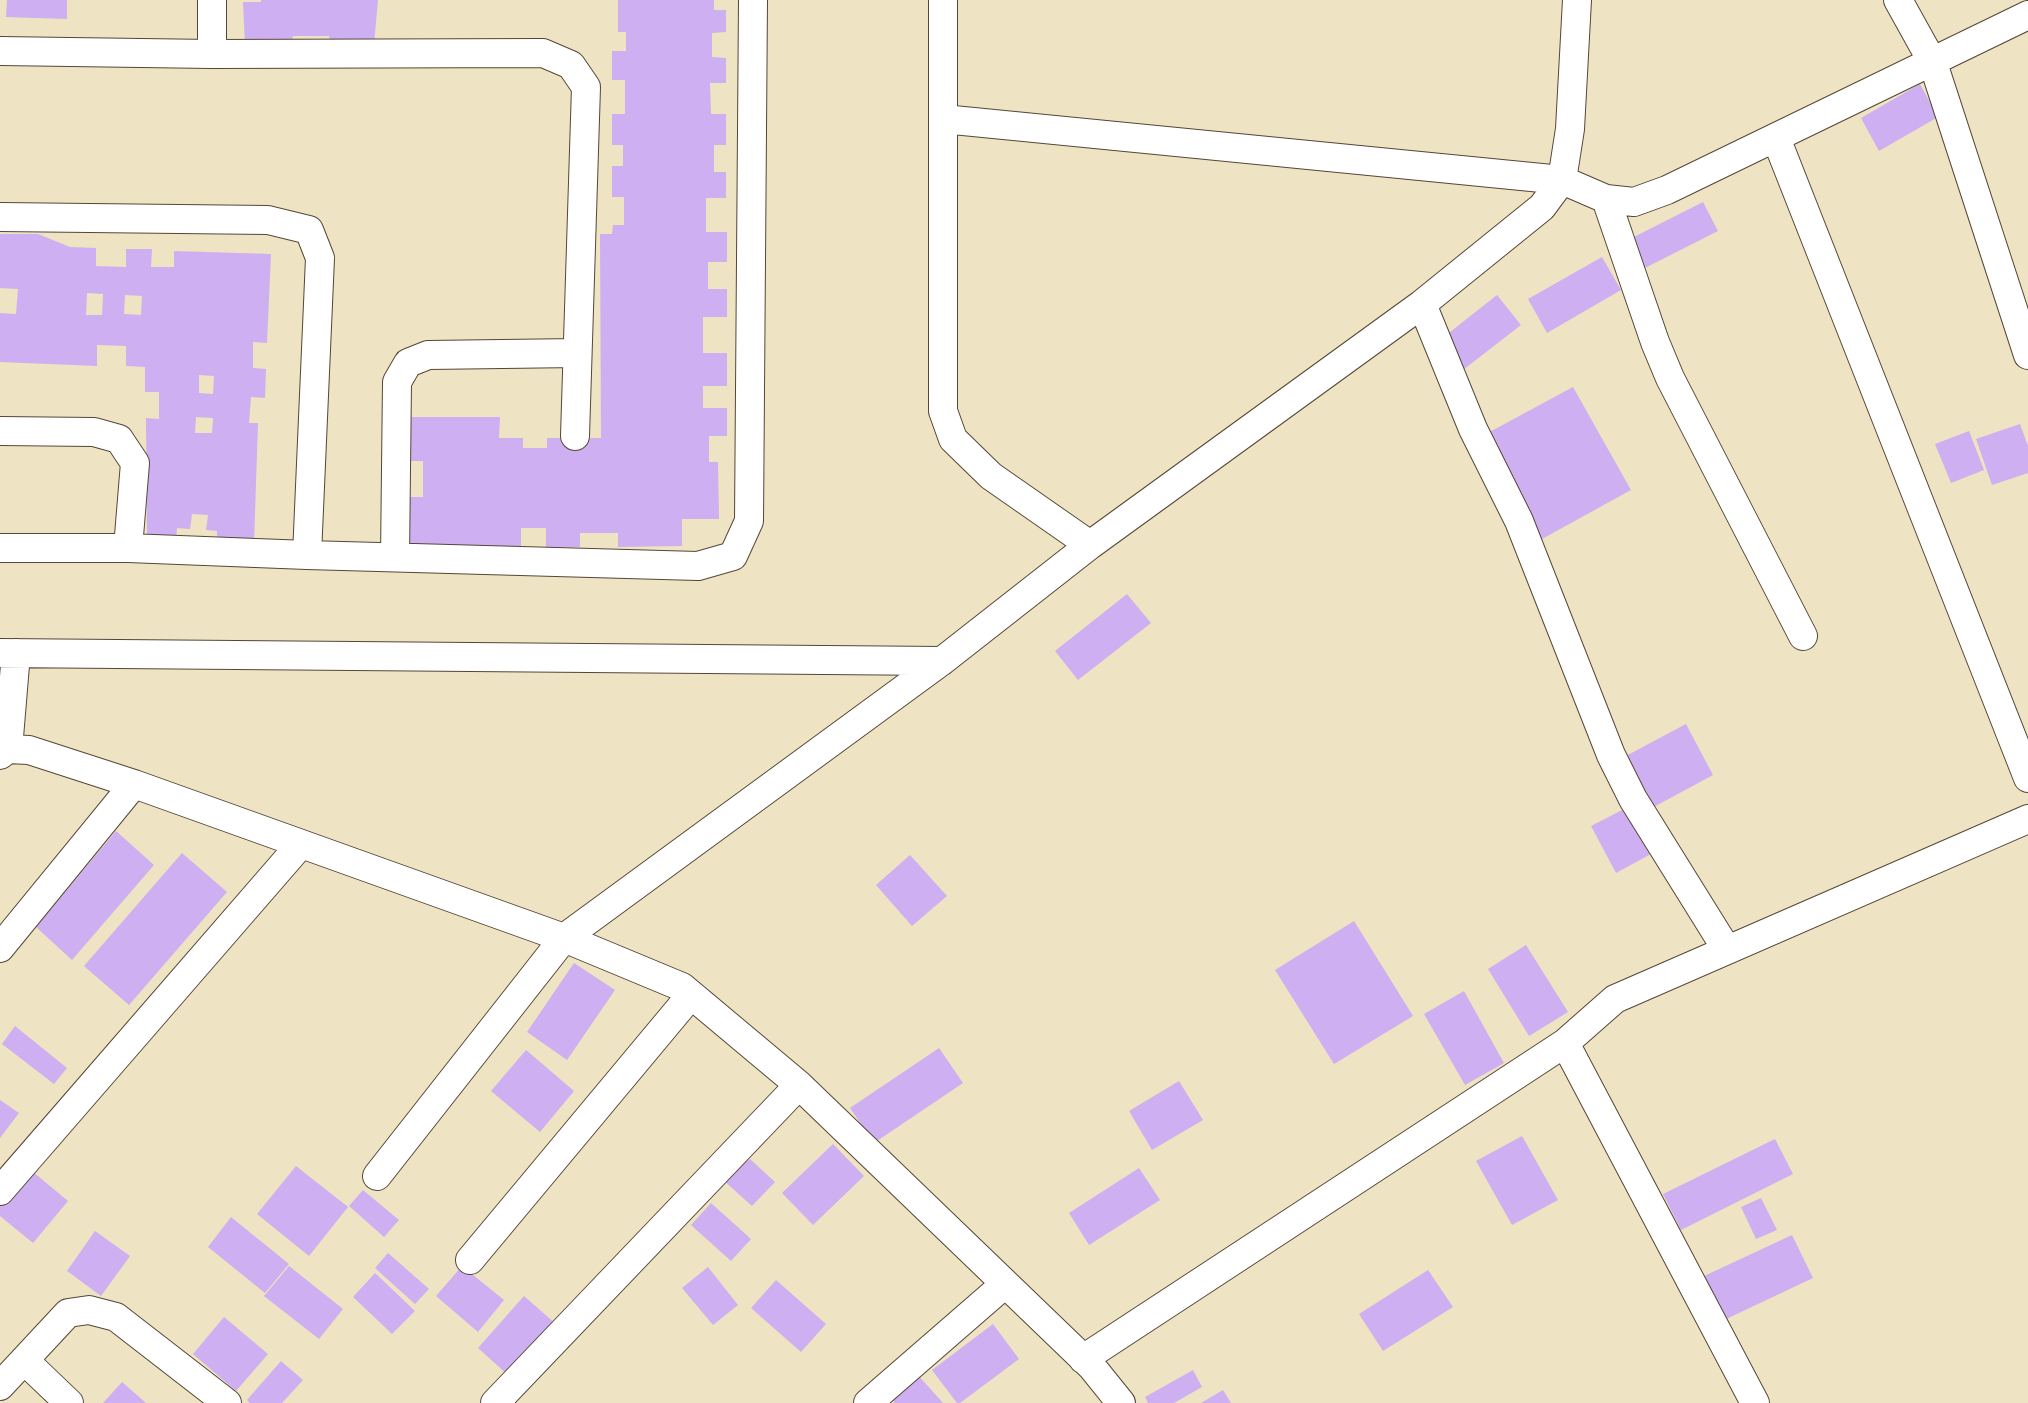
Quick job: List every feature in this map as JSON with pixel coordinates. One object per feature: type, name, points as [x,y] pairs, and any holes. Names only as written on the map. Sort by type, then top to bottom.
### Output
[{"type":"street","points":[[212,0],[212,54]]},
{"type":"street","points":[[0,548],[128,548],[698,566],[733,556],[749,521],[753,0]]},
{"type":"street","points":[[943,0],[943,411],[953,439],[991,476],[1090,545]]},
{"type":"street","points":[[377,1176],[564,938],[942,662],[1090,545],[1422,304],[1542,207],[1562,180],[1570,129],[1577,0]]},
{"type":"street","points":[[1898,0],[1932,62],[2028,355]]},
{"type":"street","points":[[943,119],[1562,180],[1606,199],[1634,202],[1668,190],[2028,15]]},
{"type":"street","points":[[0,51],[212,54],[543,53],[571,65],[586,87],[576,352],[575,436]]},
{"type":"street","points":[[1776,138],[2028,778]]},
{"type":"street","points":[[1606,199],[1655,342],[1670,378],[1804,636]]},
{"type":"street","points":[[0,217],[268,220],[309,230],[320,258],[307,555]]},
{"type":"street","points":[[1422,304],[1473,429],[1519,520],[1611,755],[1633,799],[1727,950]]},
{"type":"street","points":[[395,557],[397,382],[408,363],[428,355],[576,352]]},
{"type":"street","points":[[0,431],[94,432],[119,439],[135,462],[128,548]]},
{"type":"street","points":[[942,662],[8,653],[4,752],[29,750],[134,784],[564,938],[682,987],[799,1085],[1083,1359],[1121,1403]]},
{"type":"street","points":[[0,948],[134,784]]},
{"type":"street","points":[[1083,1359],[1565,1043],[1615,999],[2028,819]]},
{"type":"street","points":[[0,1191],[301,844]]},
{"type":"street","points":[[470,1260],[691,995]]},
{"type":"street","points":[[1565,1043],[1755,1403]]},
{"type":"street","points":[[495,1403],[799,1085]]},
{"type":"street","points":[[868,1403],[1005,1284]]},
{"type":"street","points":[[0,1386],[68,1313],[89,1310],[116,1317],[227,1403]]},
{"type":"street","points":[[25,1361],[69,1403]]},
{"type":"building","points":[[7,0],[67,0],[67,19],[6,17]]},
{"type":"building","points":[[261,0],[378,0],[374,45],[331,45],[329,36],[293,36],[290,46],[245,45],[243,2],[261,2]]},
{"type":"building","points":[[618,0],[714,0],[714,10],[726,10],[726,32],[712,33],[712,57],[726,58],[726,83],[710,83],[711,114],[726,114],[726,145],[714,145],[714,172],[726,172],[726,198],[706,198],[706,232],[727,232],[727,262],[708,262],[708,289],[727,289],[727,317],[703,317],[703,353],[727,353],[727,386],[703,386],[703,408],[727,408],[727,436],[709,436],[709,462],[718,462],[719,519],[682,519],[682,546],[618,547],[618,533],[580,533],[580,547],[546,547],[546,528],[521,528],[521,547],[408,546],[408,497],[423,497],[423,461],[407,461],[407,417],[500,417],[499,438],[523,438],[523,448],[547,448],[547,438],[601,438],[600,234],[612,234],[613,225],[624,225],[624,197],[612,197],[612,166],[623,166],[623,145],[612,145],[612,114],[625,114],[625,80],[612,80],[612,51],[626,51],[626,32],[618,32]]},
{"type":"building","points":[[1920,84],[1938,117],[1879,151],[1861,118]]},
{"type":"building","points":[[1703,202],[1718,231],[1639,271],[1624,242]]},
{"type":"building","points":[[0,234],[38,234],[70,247],[96,248],[96,266],[126,267],[126,249],[152,249],[151,267],[174,267],[174,251],[271,254],[267,343],[253,342],[253,368],[266,369],[265,398],[251,397],[249,423],[258,423],[254,543],[217,540],[217,531],[206,530],[208,515],[192,514],[190,529],[177,528],[176,541],[147,538],[146,418],[159,419],[159,392],[145,392],[145,367],[126,366],[126,346],[97,345],[97,366],[0,362],[0,313],[16,314],[18,289],[0,288]],"holes":[[[87,293],[103,294],[102,315],[86,315]],[[125,295],[142,296],[141,315],[124,314]],[[199,375],[214,376],[213,394],[199,393]],[[196,417],[213,418],[212,433],[195,433]]]},
{"type":"building","points":[[1602,257],[1621,290],[1547,333],[1528,299]]},
{"type":"building","points":[[1497,295],[1521,325],[1463,370],[1440,340]]},
{"type":"building","points":[[1573,387],[1631,490],[1542,539],[1484,435]]},
{"type":"building","points":[[2020,424],[2028,446],[2028,473],[1992,485],[1976,439]]},
{"type":"building","points":[[1969,431],[1984,470],[1951,483],[1935,444]]},
{"type":"building","points":[[1127,594],[1151,623],[1078,680],[1055,651]]},
{"type":"building","points":[[1686,724],[1713,775],[1650,809],[1622,758]]},
{"type":"building","points":[[1626,808],[1651,854],[1616,873],[1591,826]]},
{"type":"building","points":[[116,831],[154,865],[72,960],[36,927]]},
{"type":"building","points":[[182,853],[227,892],[129,1005],[84,966]]},
{"type":"building","points":[[910,855],[947,896],[912,926],[876,885]]},
{"type":"building","points":[[1354,921],[1413,1016],[1334,1064],[1275,970]]},
{"type":"building","points":[[1526,945],[1568,1012],[1529,1036],[1488,969]]},
{"type":"building","points":[[574,963],[615,990],[567,1060],[527,1032]]},
{"type":"building","points":[[1464,991],[1504,1063],[1465,1085],[1424,1014]]},
{"type":"building","points":[[15,1026],[67,1068],[54,1084],[2,1044]]},
{"type":"building","points":[[939,1048],[963,1083],[874,1143],[850,1108]]},
{"type":"building","points":[[526,1050],[574,1091],[540,1132],[491,1091]]},
{"type":"building","points":[[1179,1081],[1203,1120],[1152,1150],[1129,1111]]},
{"type":"building","points":[[0,1100],[19,1113],[0,1138]]},
{"type":"building","points":[[1522,1136],[1558,1200],[1512,1225],[1476,1161]]},
{"type":"building","points":[[1775,1139],[1793,1174],[1681,1230],[1663,1194]]},
{"type":"building","points":[[833,1144],[864,1176],[813,1225],[782,1193]]},
{"type":"building","points":[[750,1159],[775,1182],[752,1206],[722,1179]]},
{"type":"building","points":[[26,1166],[68,1201],[33,1243],[0,1216],[0,1196]]},
{"type":"building","points":[[296,1166],[348,1207],[309,1256],[257,1214]]},
{"type":"building","points":[[1139,1168],[1160,1200],[1089,1245],[1069,1213]]},
{"type":"building","points":[[363,1190],[399,1220],[384,1237],[349,1206]]},
{"type":"building","points":[[1761,1198],[1777,1230],[1756,1239],[1741,1207]]},
{"type":"building","points":[[711,1203],[751,1239],[731,1261],[691,1225]]},
{"type":"building","points":[[231,1217],[289,1264],[265,1293],[208,1247]]},
{"type":"building","points":[[95,1231],[130,1256],[101,1296],[67,1271]]},
{"type":"building","points":[[1792,1235],[1813,1278],[1722,1321],[1702,1277]]},
{"type":"building","points":[[388,1253],[429,1289],[415,1304],[375,1268]]},
{"type":"building","points":[[289,1266],[343,1309],[319,1339],[264,1296]]},
{"type":"building","points":[[462,1266],[504,1300],[478,1332],[436,1296]]},
{"type":"building","points":[[708,1267],[738,1305],[713,1325],[682,1288]]},
{"type":"building","points":[[1428,1270],[1453,1307],[1383,1351],[1359,1314]]},
{"type":"building","points":[[375,1273],[415,1311],[392,1334],[353,1297]]},
{"type":"building","points":[[776,1280],[826,1324],[801,1352],[751,1308]]},
{"type":"building","points":[[524,1296],[556,1324],[509,1376],[478,1348]]},
{"type":"building","points":[[224,1317],[268,1354],[236,1391],[193,1354]]},
{"type":"building","points":[[993,1324],[1019,1359],[960,1403],[957,1403],[932,1370]]},
{"type":"building","points":[[281,1361],[303,1380],[282,1403],[250,1403],[247,1400]]},
{"type":"building","points":[[1193,1370],[1202,1387],[1174,1403],[1148,1403],[1145,1397]]},
{"type":"building","points":[[917,1374],[943,1403],[895,1403],[890,1397]]},
{"type":"building","points":[[122,1382],[146,1403],[103,1403]]},
{"type":"building","points":[[1223,1390],[1231,1403],[1201,1403]]}]
